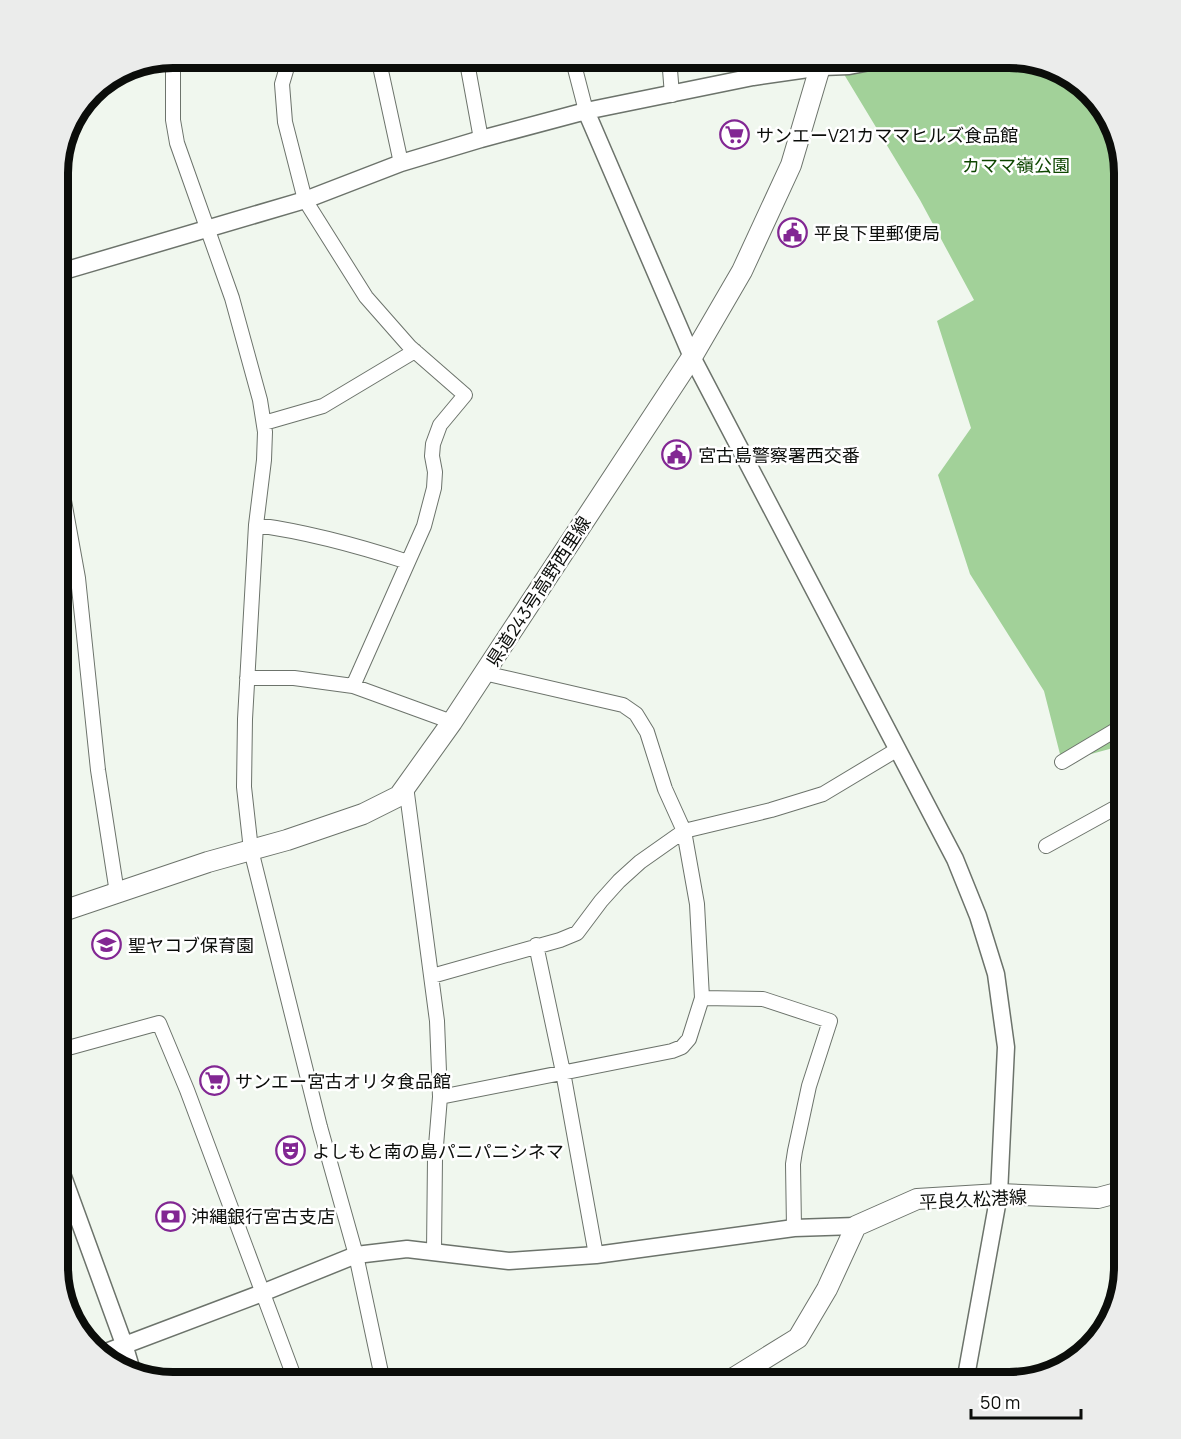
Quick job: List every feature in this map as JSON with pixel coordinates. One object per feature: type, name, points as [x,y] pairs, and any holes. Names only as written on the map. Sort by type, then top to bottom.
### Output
[{"type":"main road","name":"県道243号高野西里線","points":[[68,909],[363,813],[399,796],[452,722],[692,357],[742,270],[791,165],[821,68]]},
{"type":"main road","name":"平良久松港線","points":[[856,1226],[917,1199],[999,1194],[1098,1198],[1114,1194]]},
{"type":"main road","points":[[743,1372],[798,1338],[827,1288],[856,1226]]},
{"type":"street","points":[[173,68],[173,120],[177,143],[232,298],[260,400],[264,423],[264,460],[256,525],[247,678],[244,787],[251,850],[320,1127],[356,1255],[381,1372]]},
{"type":"street","points":[[287,68],[282,84],[285,122],[305,200],[366,297],[415,351],[465,395],[440,425],[433,444],[434,488],[424,526],[354,686]]},
{"type":"street","points":[[380,68],[401,163]]},
{"type":"street","points":[[468,68],[481,139]]},
{"type":"street","points":[[575,68],[586,111],[692,357],[955,859],[978,916],[996,974],[1006,1047],[999,1194],[967,1372]]},
{"type":"street","points":[[670,68],[672,95]]},
{"type":"street","points":[[752,68],[753,77]]},
{"type":"street","points":[[68,270],[305,200],[401,163],[481,139],[586,111],[795,68]]},
{"type":"street","points":[[264,423],[324,406],[415,351]]},
{"type":"street","points":[[68,523],[78,578],[100,790],[117,893]]},
{"type":"street","points":[[256,525],[289,530],[369,549],[408,562]]},
{"type":"street","points":[[440,1097],[672,1051],[682,1047],[689,1039],[702,998],[697,904],[684,831],[665,789],[647,732],[636,714],[623,705],[484,673]]},
{"type":"street","points":[[247,678],[294,678],[354,686],[452,722]]},
{"type":"street","points":[[1062,762],[1114,731]]},
{"type":"street","points":[[432,976],[560,940],[577,933],[600,901],[619,881],[640,862],[684,831],[771,810],[823,794],[898,749]]},
{"type":"street","points":[[406,786],[437,1021],[440,1097],[435,1158],[434,1251]]},
{"type":"street","points":[[1046,846],[1114,809]]},
{"type":"street","points":[[536,945],[563,1072],[596,1255]]},
{"type":"street","points":[[702,998],[763,999],[831,1021],[809,1086],[795,1151],[793,1164],[794,1228]]},
{"type":"street","points":[[68,1048],[159,1023],[187,1090],[292,1372]]},
{"type":"street","points":[[68,1190],[129,1363]]},
{"type":"street","points":[[109,1351],[356,1255],[407,1249],[509,1262],[596,1255],[794,1228],[856,1226]]},
{"type":"green space","name":"カママ嶺公園","points":[[840,68],[1016,68],[1036,71],[1049,75],[1073,89],[1083,98],[1096,114],[1108,138],[1114,172],[1114,748],[1062,762],[1044,691],[970,574],[938,475],[971,428],[937,321],[974,300],[920,200]]},
{"type":"place","name":"サンエーV21カママヒルズ食品館","points":[[735,135]]},
{"type":"place","name":"平良下里郵便局","points":[[793,233]]},
{"type":"place","name":"宮古島警察署西交番","points":[[677,455]]},
{"type":"place","name":"聖ヤコブ保育園","points":[[107,945]]},
{"type":"place","name":"サンエー宮古オリタ食品館","points":[[214,1081]]},
{"type":"place","name":"よしもと南の島パニパニシネマ","points":[[291,1151]]},
{"type":"place","name":"沖縄銀行宮古支店","points":[[170,1216]]}]
